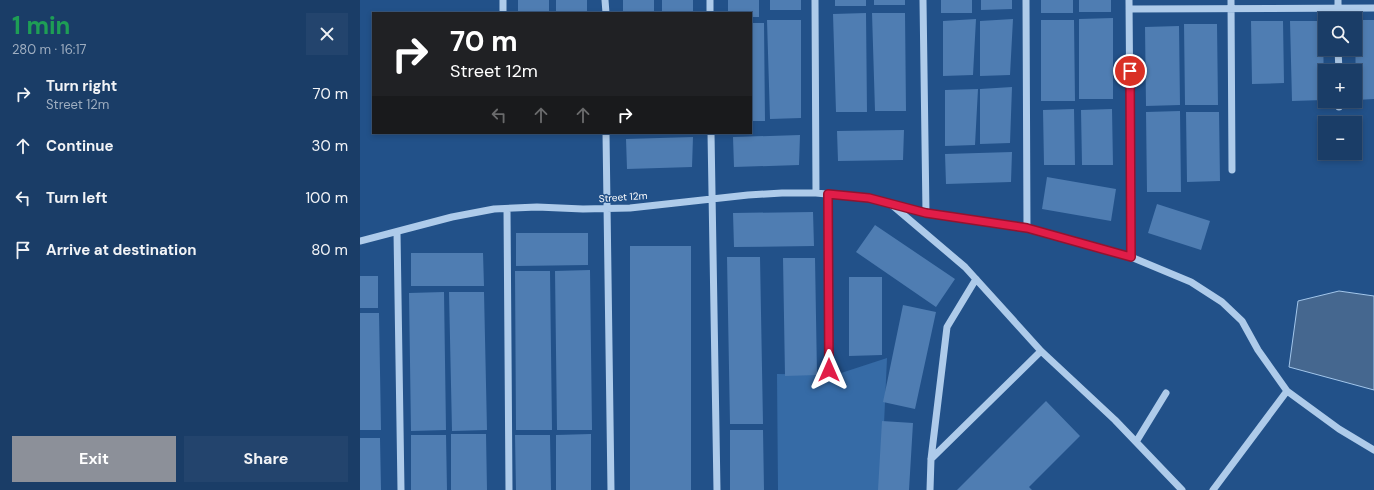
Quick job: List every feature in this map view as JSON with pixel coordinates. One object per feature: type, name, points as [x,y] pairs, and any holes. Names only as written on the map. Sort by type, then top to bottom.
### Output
[{"type":"street","points":[[502,0],[503,12]]},
{"type":"street","points":[[605,0],[606,12]]},
{"type":"street","points":[[710,0],[710,12]]},
{"type":"street","points":[[815,0],[816,193]]},
{"type":"street","points":[[923,0],[926,213]]},
{"type":"street","points":[[1026,0],[1027,228]]},
{"type":"street","points":[[1129,0],[1131,257]]},
{"type":"street","points":[[1231,0],[1232,170]]},
{"type":"street","points":[[1130,9],[1231,8],[1338,4],[1374,8]]},
{"type":"street","points":[[606,134],[611,490]]},
{"type":"street","points":[[711,134],[717,490]]},
{"type":"street","name":"Street 12m","points":[[360,241],[452,217],[494,209],[537,207],[630,208],[748,195],[816,193],[869,198],[926,213],[1027,228],[1131,257],[1191,282],[1222,302],[1242,321],[1258,350],[1287,391],[1339,429],[1374,450]]},
{"type":"street","points":[[828,194],[829,370]]},
{"type":"street","points":[[890,204],[965,268],[1041,351],[1115,420],[1182,490]]},
{"type":"street","points":[[508,209],[509,490]]},
{"type":"street","points":[[398,232],[401,490]]},
{"type":"street","points":[[930,490],[931,459],[947,327],[976,279]]},
{"type":"street","points":[[931,459],[1041,351]]},
{"type":"street","points":[[1213,490],[1287,391]]},
{"type":"street","points":[[1136,442],[1166,394]]},
{"type":"shaded area","points":[[1339,291],[1374,296],[1374,390],[1289,367],[1298,301]]},
{"type":"shaded area","points":[[887,358],[881,490],[778,490],[777,374],[835,375]]},
{"type":"building","points":[[518,0],[549,0],[549,12],[518,12]]},
{"type":"building","points":[[556,0],[587,0],[587,12],[556,12]]},
{"type":"building","points":[[623,0],[654,0],[654,12],[623,12]]},
{"type":"building","points":[[662,0],[693,0],[693,12],[662,12]]},
{"type":"building","points":[[728,0],[759,0],[759,17],[752,17],[752,12],[728,12]]},
{"type":"building","points":[[770,0],[801,0],[801,10],[770,10]]},
{"type":"building","points":[[835,0],[866,0],[866,6],[835,6]]},
{"type":"building","points":[[874,0],[905,0],[905,5],[874,5]]},
{"type":"building","points":[[941,0],[972,0],[972,13],[941,13]]},
{"type":"building","points":[[981,0],[1012,0],[1012,9],[981,10]]},
{"type":"building","points":[[1041,0],[1073,0],[1073,13],[1041,13]]},
{"type":"building","points":[[1079,0],[1111,0],[1111,12],[1079,12]]},
{"type":"building","points":[[866,13],[867,112],[836,112],[833,14]]},
{"type":"building","points":[[872,13],[905,13],[906,111],[875,111]]},
{"type":"building","points":[[1113,18],[1113,99],[1079,99],[1079,19]]},
{"type":"building","points":[[976,19],[973,75],[943,76],[943,21]]},
{"type":"building","points":[[1013,19],[1010,75],[980,76],[980,21]]},
{"type":"building","points":[[767,20],[801,20],[801,118],[770,119]]},
{"type":"building","points":[[1041,20],[1074,20],[1075,101],[1041,101]]},
{"type":"building","points":[[1362,20],[1374,20],[1374,99],[1362,100],[1362,64],[1356,64],[1355,56],[1362,56]]},
{"type":"building","points":[[1251,21],[1283,21],[1284,83],[1252,84]]},
{"type":"building","points":[[1290,21],[1318,21],[1318,56],[1323,56],[1324,64],[1318,64],[1318,100],[1292,101]]},
{"type":"building","points":[[752,23],[764,23],[765,121],[752,121]]},
{"type":"building","points":[[1184,24],[1217,24],[1218,105],[1185,105]]},
{"type":"building","points":[[1179,26],[1180,105],[1146,106],[1145,27]]},
{"type":"building","points":[[1012,87],[1010,143],[980,144],[980,89]]},
{"type":"building","points":[[978,89],[975,145],[945,146],[945,90]]},
{"type":"building","points":[[1074,109],[1075,165],[1044,165],[1043,110]]},
{"type":"building","points":[[1112,109],[1113,165],[1082,165],[1081,110]]},
{"type":"building","points":[[1180,111],[1181,192],[1147,192],[1146,112]]},
{"type":"building","points":[[1186,112],[1219,112],[1220,181],[1187,182]]},
{"type":"building","points":[[904,130],[903,160],[838,161],[837,131]]},
{"type":"building","points":[[800,135],[799,165],[734,167],[733,137]]},
{"type":"building","points":[[693,137],[692,167],[627,169],[626,139]]},
{"type":"building","points":[[1012,152],[1011,182],[946,184],[945,154]]},
{"type":"building","points":[[1047,177],[1116,189],[1111,221],[1042,209]]},
{"type":"building","points":[[1157,204],[1210,221],[1201,250],[1148,233]]},
{"type":"building","points":[[813,212],[814,246],[734,247],[733,213]]},
{"type":"building","points":[[875,225],[955,279],[936,307],[856,252]]},
{"type":"building","points":[[516,233],[588,233],[588,265],[516,266]]},
{"type":"building","points":[[630,246],[691,246],[691,490],[630,490]]},
{"type":"building","points":[[411,253],[483,253],[484,286],[411,286]]},
{"type":"building","points":[[727,257],[760,257],[763,424],[730,424]]},
{"type":"building","points":[[783,258],[815,258],[817,375],[785,376]]},
{"type":"building","points":[[590,270],[592,430],[557,430],[555,271]]},
{"type":"building","points":[[515,271],[550,271],[552,430],[516,430]]},
{"type":"building","points":[[360,276],[378,276],[378,308],[360,308]]},
{"type":"building","points":[[849,277],[882,277],[882,355],[849,356]]},
{"type":"building","points":[[444,292],[446,430],[411,431],[409,293]]},
{"type":"building","points":[[449,292],[484,292],[487,430],[452,431]]},
{"type":"building","points":[[903,305],[936,312],[915,409],[883,402]]},
{"type":"building","points":[[360,313],[379,313],[381,430],[360,430]]},
{"type":"building","points":[[1046,401],[1080,436],[1029,487],[1032,490],[957,490]]},
{"type":"building","points":[[882,421],[913,423],[909,490],[878,490]]},
{"type":"building","points":[[730,430],[763,430],[764,490],[730,490]]},
{"type":"building","points":[[451,434],[486,434],[487,490],[451,490]]},
{"type":"building","points":[[591,434],[591,490],[556,490],[556,435]]},
{"type":"building","points":[[411,435],[446,435],[447,490],[411,490]]},
{"type":"building","points":[[515,435],[550,435],[551,490],[516,490]]},
{"type":"building","points":[[360,438],[380,438],[381,490],[360,490]]},
{"type":"route","points":[[829,370],[828,194],[869,198],[926,213],[1027,228],[1131,257],[1130,71]]}]
